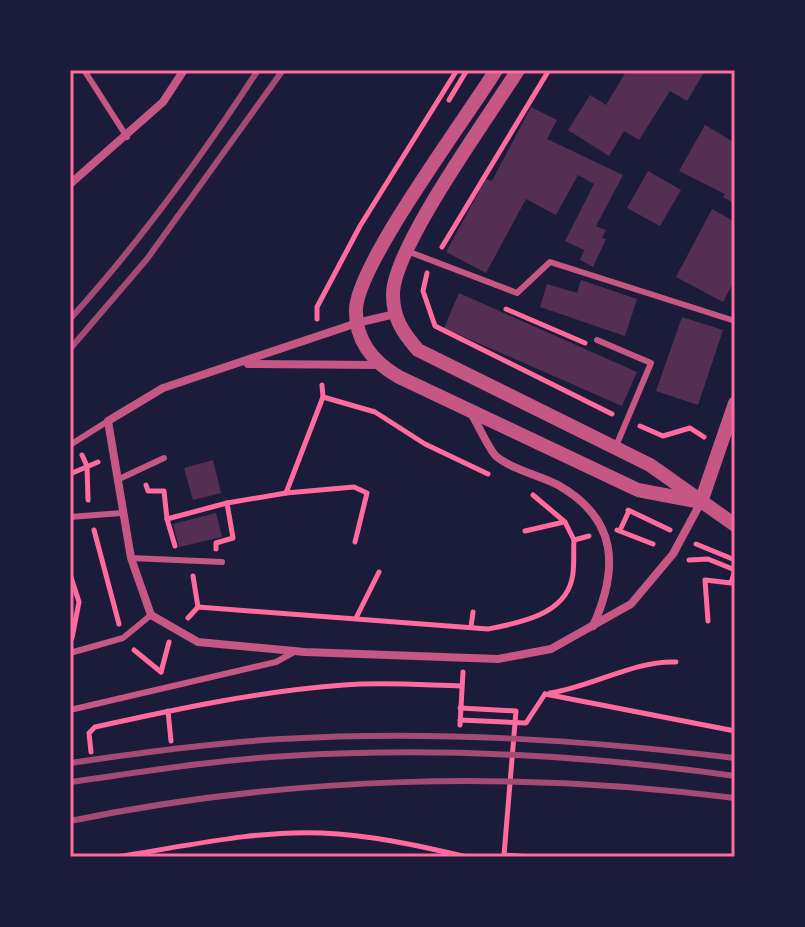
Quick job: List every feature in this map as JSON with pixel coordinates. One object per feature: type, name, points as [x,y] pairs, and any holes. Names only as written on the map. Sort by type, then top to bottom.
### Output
[{"type":"street","points":[[70,184],[127,137],[163,102],[184,70]]},
{"type":"street","points":[[496,70],[384,243],[358,295],[357,323],[366,350],[379,365],[638,490],[701,502]]},
{"type":"street","points":[[518,70],[405,251],[395,279],[395,314],[402,331],[418,350],[650,465],[735,525]]},
{"type":"street","points":[[395,314],[357,323],[163,388],[108,421],[131,558],[151,615],[198,642],[296,651],[498,659],[551,649],[631,604],[673,554],[701,502],[735,403]]},
{"type":"street","points":[[239,363],[379,365]]},
{"type":"street","points":[[470,410],[495,456],[557,485],[587,503],[596,514],[609,554],[610,572],[606,596],[593,627]]},
{"type":"lane","points":[[84,70],[127,137]]},
{"type":"lane","points":[[405,251],[517,293],[550,262],[735,321]]},
{"type":"lane","points":[[597,340],[651,363],[615,448]]},
{"type":"lane","points":[[74,446],[108,421]]},
{"type":"lane","points":[[117,480],[164,458]]},
{"type":"lane","points":[[70,517],[122,513]]},
{"type":"lane","points":[[131,558],[222,562]]},
{"type":"lane","points":[[70,653],[123,638],[151,615]]},
{"type":"lane","points":[[70,710],[276,662],[296,651]]},
{"type":"path","points":[[317,321],[317,307],[360,226],[457,70]]},
{"type":"path","points":[[499,306],[594,347],[597,340]]},
{"type":"path","points":[[286,493],[323,397],[322,385]]},
{"type":"path","points":[[323,397],[375,412],[425,444],[490,475]]},
{"type":"path","points":[[74,446],[87,466],[91,513],[103,573],[123,638],[161,672],[170,640]]},
{"type":"path","points":[[70,474],[99,462]]},
{"type":"path","points":[[146,485],[148,491],[164,491],[167,519],[176,551],[190,561],[198,607],[188,619]]},
{"type":"path","points":[[167,519],[227,503],[286,493],[354,487],[367,493],[355,542]]},
{"type":"path","points":[[198,607],[488,629],[513,624],[549,610],[563,598],[572,579],[574,540],[565,522],[541,499],[528,493]]},
{"type":"path","points":[[190,561],[216,551],[216,543],[233,538],[227,503]]},
{"type":"path","points":[[628,513],[619,529],[653,544]]},
{"type":"path","points":[[525,531],[565,522]]},
{"type":"path","points":[[574,540],[591,535]]},
{"type":"path","points":[[684,560],[708,559],[735,570],[731,583],[705,580],[708,621]]},
{"type":"path","points":[[356,619],[379,572]]},
{"type":"path","points":[[70,574],[79,602],[70,645]]},
{"type":"path","points":[[471,627],[473,612]]},
{"type":"path","points":[[91,752],[89,733],[95,727],[289,690],[349,684],[462,686],[460,722],[526,723],[545,694],[575,690],[653,661],[676,662]]},
{"type":"path","points":[[545,694],[735,731]]},
{"type":"path","points":[[460,708],[516,711],[504,855],[532,857]]},
{"type":"path","points":[[168,711],[171,741]]},
{"type":"path","points":[[115,857],[275,834],[322,833],[399,841],[467,857]]},
{"type":"building","points":[[627,70],[697,70],[703,74],[687,101],[670,91],[639,140],[624,131],[609,156],[568,130],[590,95],[606,105]]},
{"type":"building","points":[[531,107],[557,120],[547,139],[623,175],[596,226],[606,230],[602,238],[606,239],[593,267],[580,260],[584,250],[565,241],[594,184],[578,175],[556,215],[526,199],[486,273],[446,252],[486,179],[492,181]]},
{"type":"building","points":[[705,125],[735,143],[735,204],[723,197],[725,194],[679,171]]},
{"type":"building","points":[[648,171],[681,190],[660,226],[627,208]]},
{"type":"building","points":[[712,209],[735,222],[735,279],[723,302],[676,277]]},
{"type":"building","points":[[581,280],[637,299],[625,336],[540,307],[547,284],[577,293]]},
{"type":"building","points":[[459,293],[637,372],[622,406],[444,328]]},
{"type":"building","points":[[682,317],[723,330],[698,405],[656,391]]},
{"type":"building","points":[[213,460],[221,493],[193,500],[184,468]]},
{"type":"building","points":[[216,513],[222,537],[179,547],[173,524]]},
{"type":"railway","points":[[70,319],[169,198],[258,70]]},
{"type":"railway","points":[[70,349],[147,259],[283,70]]},
{"type":"railway","points":[[70,763],[254,741],[338,736],[508,738],[735,758]]},
{"type":"railway","points":[[70,782],[260,758],[399,752],[567,758],[735,776]]},
{"type":"railway","points":[[70,821],[235,794],[402,782],[569,783],[735,798]]}]
